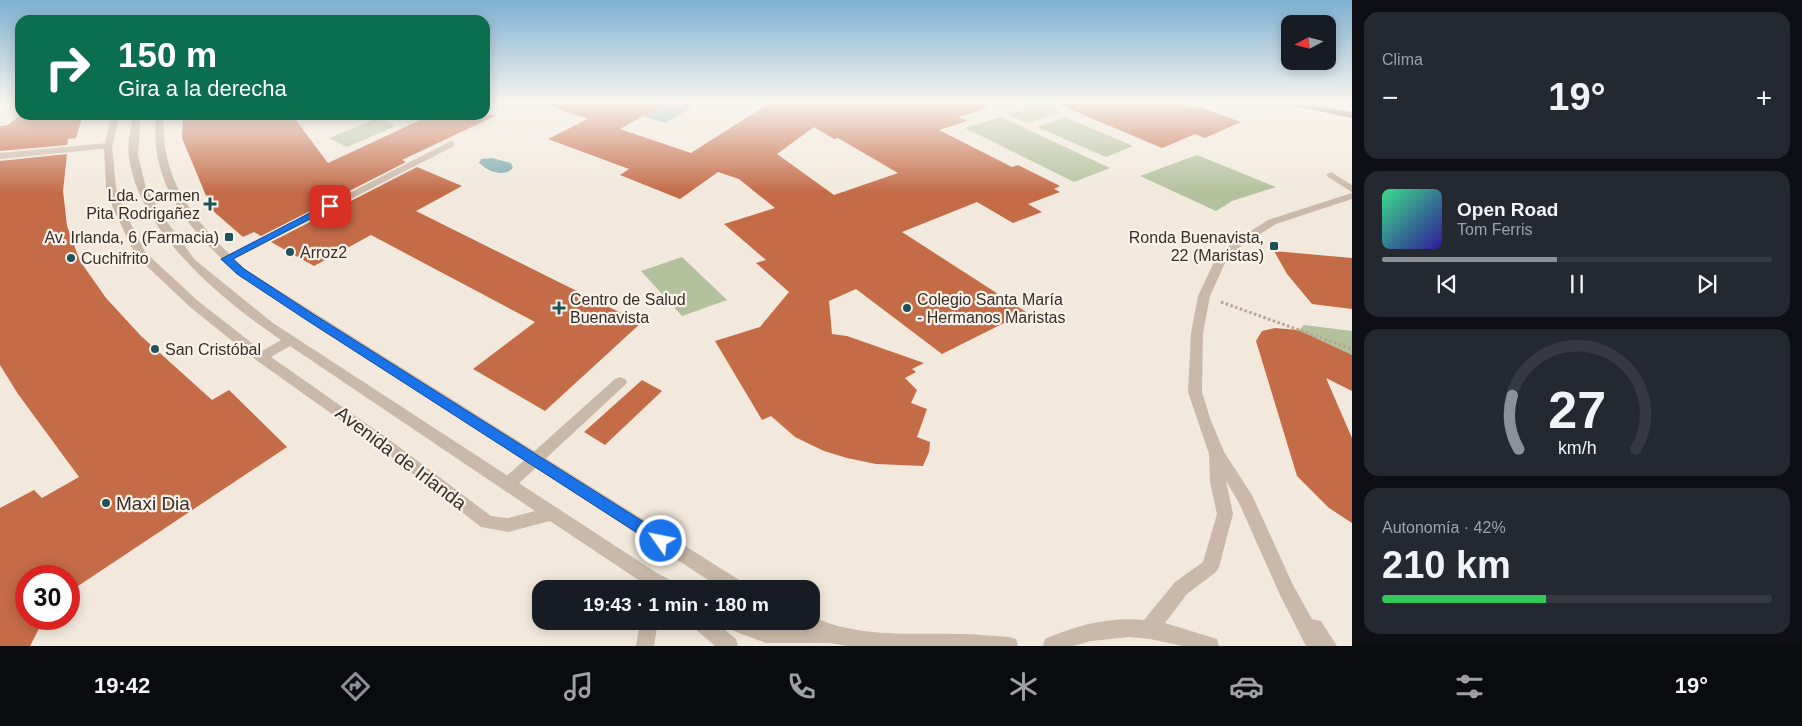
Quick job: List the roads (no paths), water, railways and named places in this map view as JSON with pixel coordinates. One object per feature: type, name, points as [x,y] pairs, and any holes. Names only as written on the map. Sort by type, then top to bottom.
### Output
[{"type":"street","name":"Avenida de Irlanda","points":[[112,132],[108,146],[111,188],[118,208],[140,254],[194,304],[261,357],[389,447],[486,522],[508,524],[551,514]]},
{"type":"street","name":"Avenida de Irlanda","points":[[135,132],[133,155],[141,188],[160,220],[191,262],[241,305],[291,340],[508,484],[646,580]]},
{"type":"street","points":[[158,132],[162,162],[182,208],[212,245],[241,272],[724,580]]},
{"type":"street","points":[[226,259],[451,144]]},
{"type":"street","points":[[0,156],[108,146]]},
{"type":"street","points":[[1331,175],[1352,189]]},
{"type":"street","points":[[1316,646],[1286,589],[1246,500],[1217,454],[1195,392],[1198,333],[1204,296],[1221,260],[1236,245],[1272,222],[1352,196]]},
{"type":"street","points":[[261,357],[291,340]]},
{"type":"street","points":[[508,484],[620,382]]},
{"type":"street","points":[[1149,629],[1181,588],[1210,567],[1225,514],[1218,482],[1217,454]]},
{"type":"street","points":[[1286,589],[1328,646]]},
{"type":"street","points":[[1052,646],[1074,634],[1121,627],[1149,629],[1210,646]]},
{"type":"street","points":[[820,629],[830,634]]},
{"type":"street","points":[[645,646],[648,630]]},
{"type":"street","points":[[710,630],[729,646]]},
{"type":"street","points":[[755,630],[766,634],[830,634],[883,642],[1009,646]]},
{"type":"street","points":[[864,646],[883,642]]},
{"type":"water","points":[[492,158],[511,163],[513,168],[505,173],[500,173],[487,169],[479,163],[481,159]]},
{"type":"place","name":"Lda. Carmen Pita Rodrigañez","points":[[210,204]]},
{"type":"place","name":"Av. Irlanda, 6 (Farmacia)","points":[[229,237]]},
{"type":"place","name":"Ronda Buenavista, 22 (Maristas)","points":[[1274,246]]},
{"type":"place","name":"Arroz2","points":[[290,252]]},
{"type":"place","name":"Cuchifrito","points":[[71,258]]},
{"type":"place","name":"Centro de Salud Buenavista","points":[[559,308]]},
{"type":"place","name":"Colegio Santa María - Hermanos Maristas","points":[[907,308]]},
{"type":"place","name":"San Cristóbal","points":[[155,349]]},
{"type":"place","name":"Maxi Dia","points":[[106,503]]}]
